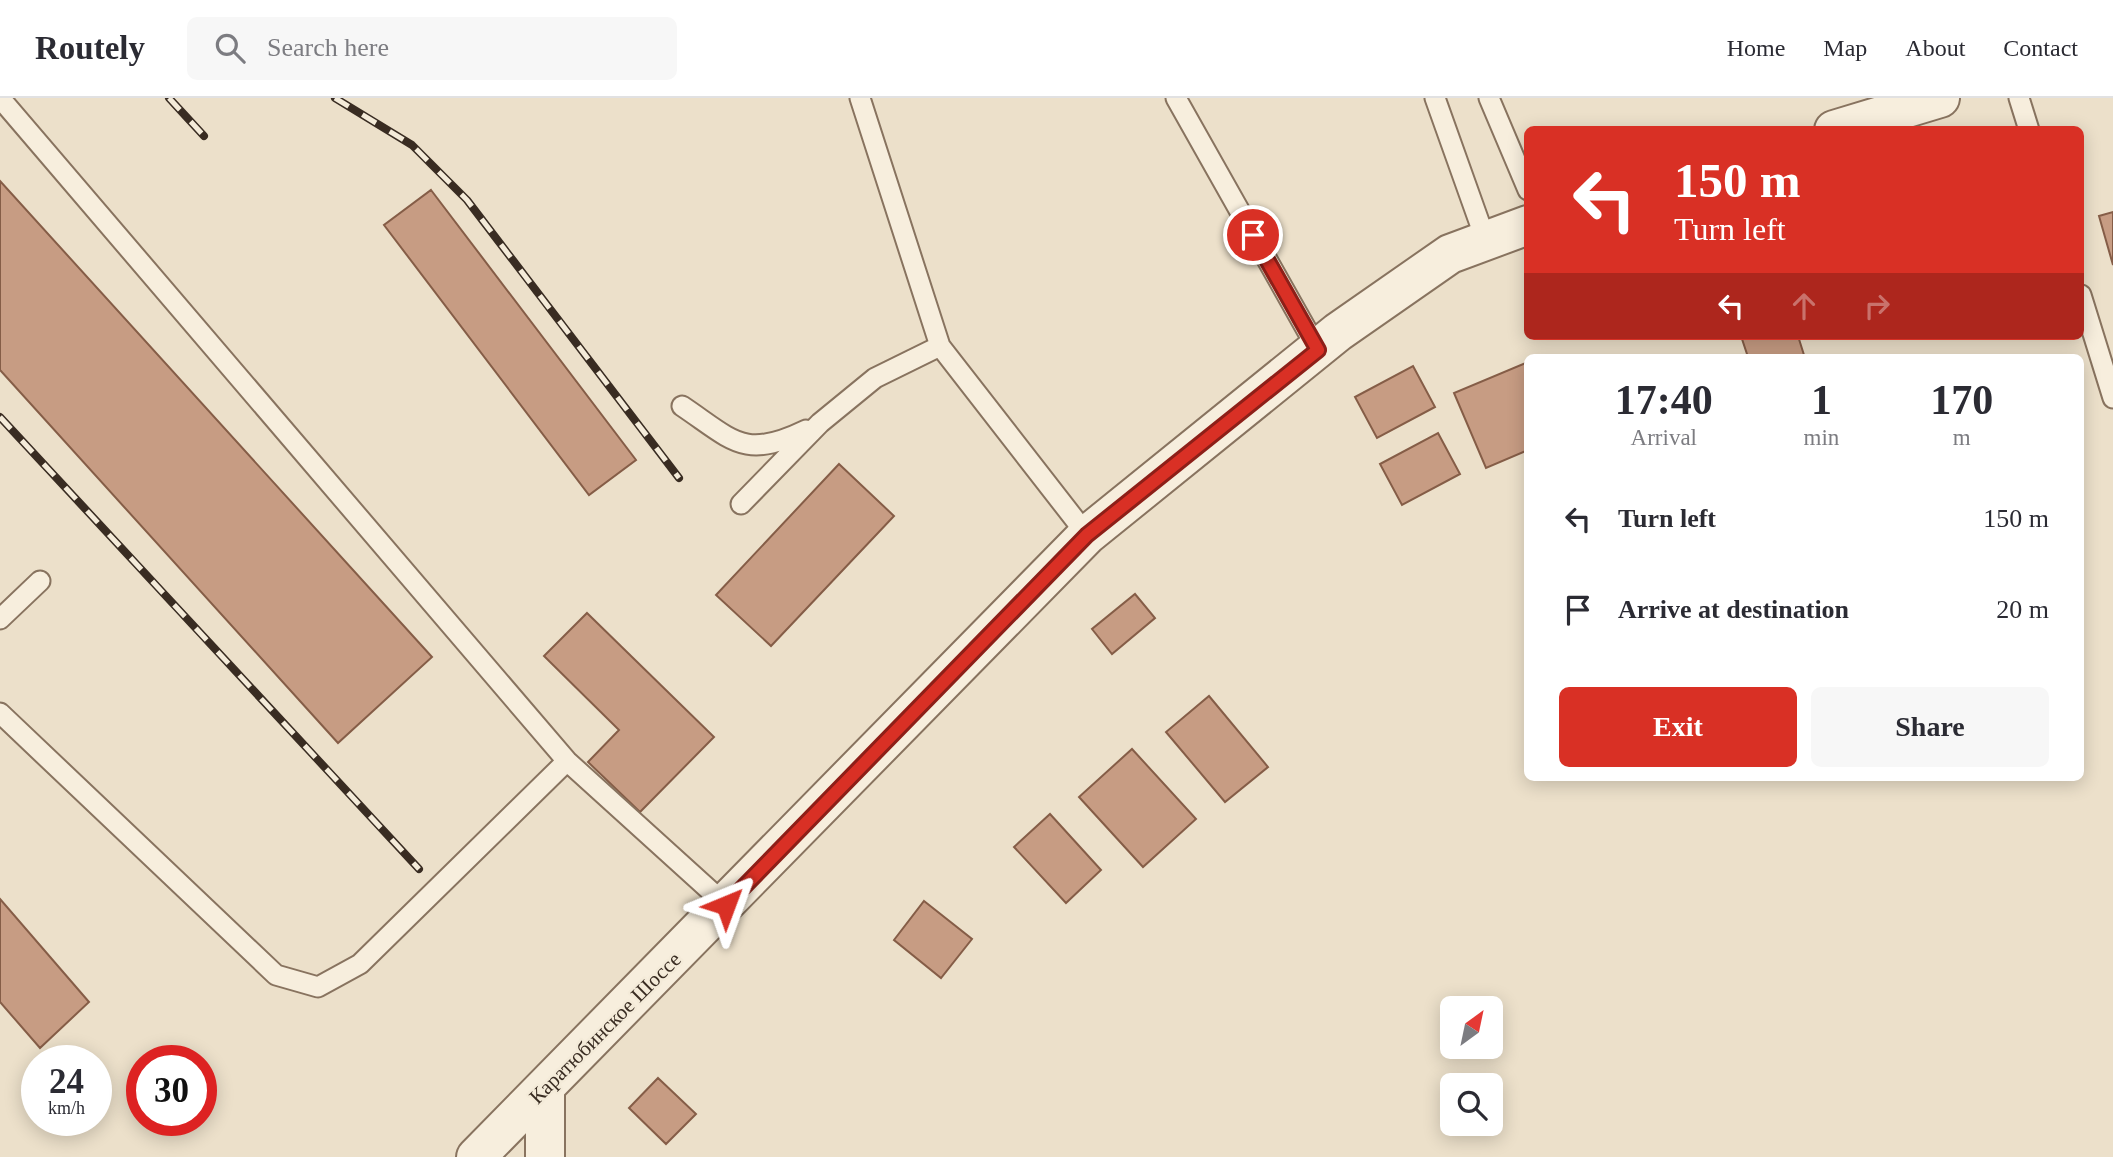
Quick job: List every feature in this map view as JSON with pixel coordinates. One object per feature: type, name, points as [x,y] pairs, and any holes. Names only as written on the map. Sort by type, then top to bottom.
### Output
[{"type":"street","points":[[1847,126],[1940,98]]},
{"type":"street","name":"Каратюбинское Шоссе","points":[[476,1157],[545,1090],[1087,535],[1338,332],[1450,254],[1524,227]]},
{"type":"street","points":[[545,1090],[545,1157]]},
{"type":"lane","points":[[0,98],[567,761],[726,905]]},
{"type":"lane","points":[[860,98],[940,346],[1087,535]]},
{"type":"lane","points":[[1176,98],[1318,350]]},
{"type":"lane","points":[[1436,98],[1486,241]]},
{"type":"lane","points":[[1489,98],[1524,181]]},
{"type":"lane","points":[[2019,98],[2028,126]]},
{"type":"lane","points":[[2084,305],[2113,398]]},
{"type":"lane","points":[[741,503],[820,423],[875,378],[940,346]]},
{"type":"lane","points":[[682,406],[741,446],[779,443],[820,423]]},
{"type":"lane","points":[[0,620],[40,581]]},
{"type":"lane","points":[[0,713],[276,975],[318,987],[360,964],[567,761]]},
{"type":"building","points":[[0,181],[432,657],[338,743],[0,370]]},
{"type":"building","points":[[431,190],[636,460],[589,495],[384,225]]},
{"type":"building","points":[[2113,212],[2113,265],[2099,216]]},
{"type":"building","points":[[1742,340],[1799,340],[1804,354],[1747,354]]},
{"type":"building","points":[[1524,364],[1524,452],[1486,468],[1454,393]]},
{"type":"building","points":[[1413,366],[1435,407],[1377,438],[1355,397]]},
{"type":"building","points":[[1438,433],[1460,474],[1402,505],[1380,464]]},
{"type":"building","points":[[839,464],[894,516],[771,646],[716,595]]},
{"type":"building","points":[[1135,594],[1155,618],[1112,654],[1092,629]]},
{"type":"building","points":[[587,613],[714,737],[640,812],[588,762],[619,730],[544,656]]},
{"type":"building","points":[[1209,696],[1268,767],[1225,802],[1166,732]]},
{"type":"building","points":[[1132,749],[1196,819],[1143,867],[1079,797]]},
{"type":"building","points":[[1050,814],[1101,870],[1066,903],[1014,847]]},
{"type":"building","points":[[0,899],[89,1002],[43,1045],[37,1045],[0,1002]]},
{"type":"building","points":[[924,901],[972,939],[941,978],[894,940]]},
{"type":"building","points":[[658,1078],[696,1114],[666,1144],[629,1108]]},
{"type":"railway","points":[[169,98],[204,136]]},
{"type":"railway","points":[[335,98],[412,145],[467,200],[679,478]]},
{"type":"railway","points":[[0,417],[419,869]]},
{"type":"route","points":[[726,905],[1087,535],[1318,350],[1253,235]]}]
